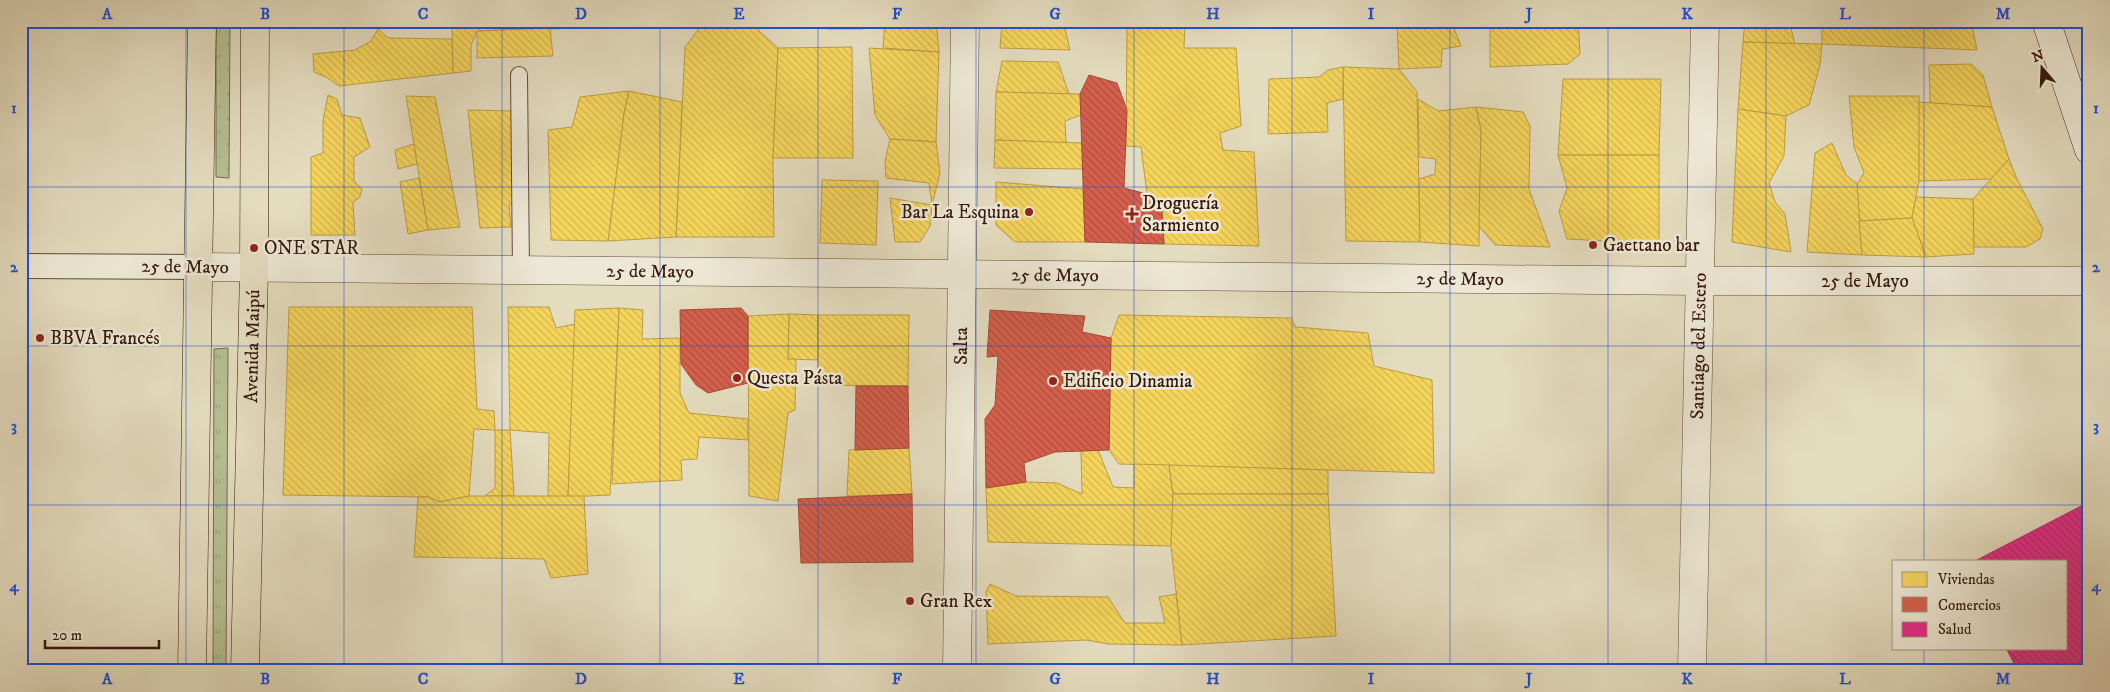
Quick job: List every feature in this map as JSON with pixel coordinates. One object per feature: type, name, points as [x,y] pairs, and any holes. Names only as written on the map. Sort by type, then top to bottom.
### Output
[{"type":"main road","points":[[192,671],[200,267],[202,21]]},
{"type":"main road","name":"Avenida Maipú","points":[[245,671],[254,269],[255,21]]},
{"type":"street","name":"Salta","points":[[957,671],[965,21]]},
{"type":"street","name":"Santiago del Estero","points":[[1692,671],[1698,281],[1705,21]]},
{"type":"street","points":[[2046,21],[2089,150]]},
{"type":"street","name":"25 de Mayo","points":[[21,266],[1698,281],[2089,282]]},
{"type":"lane","points":[[520,75],[521,270]]},
{"type":"green space","points":[[216,21],[230,21],[229,178],[216,177]]},
{"type":"green space","points":[[228,348],[226,671],[213,671],[214,349]]},
{"type":"building: Viviendas","points":[[452,21],[583,21],[583,28],[477,31],[471,45],[471,71],[453,73]]},
{"type":"building: Viviendas","points":[[705,21],[756,21],[759,31],[778,48],[773,158],[774,237],[676,237],[685,47]]},
{"type":"building: Viviendas","points":[[827,21],[864,21],[863,29],[827,29]]},
{"type":"building: Viviendas","points":[[885,21],[936,21],[939,52],[883,48]]},
{"type":"building: Viviendas","points":[[1002,21],[1066,21],[1065,29]]},
{"type":"building: Viviendas","points":[[1127,21],[1185,21],[1184,48],[1236,48],[1241,126],[1220,133],[1223,150],[1254,152],[1259,246],[1164,244],[1162,211],[1147,194],[1141,147],[1126,146]]},
{"type":"building: Viviendas","points":[[1397,21],[1451,21],[1461,46],[1442,49],[1441,67],[1399,69]]},
{"type":"building: Viviendas","points":[[1490,21],[1578,21],[1580,54],[1568,64],[1490,67]]},
{"type":"building: Viviendas","points":[[1745,21],[1789,21],[1795,44],[1743,42]]},
{"type":"building: Viviendas","points":[[1808,21],[1971,21],[1977,50],[1822,44],[1822,27]]},
{"type":"building: Viviendas","points":[[1002,23],[1065,29],[1070,50],[1000,48]]},
{"type":"building: Viviendas","points":[[550,28],[553,56],[477,58],[477,31]]},
{"type":"building: Viviendas","points":[[378,29],[388,38],[452,39],[453,73],[339,86],[326,77],[314,72],[313,54],[355,50],[371,41]]},
{"type":"building: Viviendas","points":[[1743,42],[1822,44],[1820,65],[1809,105],[1786,116],[1738,109]]},
{"type":"building: Viviendas","points":[[852,47],[853,158],[773,158],[778,48]]},
{"type":"building: Viviendas","points":[[869,48],[939,52],[936,142],[890,139],[875,115]]},
{"type":"building: Viviendas","points":[[1002,61],[1058,62],[1069,94],[996,92]]},
{"type":"building: Viviendas","points":[[1971,64],[1983,75],[1992,107],[1930,103],[1929,65]]},
{"type":"building: Viviendas","points":[[1343,67],[1399,69],[1417,92],[1420,242],[1346,241]]},
{"type":"building: Viviendas","points":[[1343,67],[1343,99],[1327,103],[1328,132],[1268,134],[1269,79],[1319,77],[1328,70]]},
{"type":"building: Viviendas","points":[[1563,79],[1661,79],[1659,155],[1558,155]]},
{"type":"building: Viviendas","points":[[629,91],[682,102],[676,237],[608,241],[624,113]]},
{"type":"building: Viviendas","points":[[629,91],[624,113],[608,241],[551,240],[548,130],[572,127],[580,97]]},
{"type":"building: Viviendas","points":[[996,92],[1080,94],[1081,115],[1065,121],[1066,143],[995,140]]},
{"type":"building: Viviendas","points":[[328,95],[337,99],[342,115],[360,118],[370,147],[354,157],[354,181],[362,189],[360,197],[353,202],[355,235],[311,235],[311,157],[323,153],[323,121]]},
{"type":"building: Viviendas","points":[[406,96],[435,97],[460,227],[428,230]]},
{"type":"building: Viviendas","points":[[1849,96],[1919,96],[1919,181],[1912,218],[1859,221],[1857,184],[1864,173],[1854,147]]},
{"type":"building: Viviendas","points":[[1418,99],[1438,111],[1476,107],[1481,129],[1479,246],[1420,242],[1419,179],[1435,174],[1436,159],[1419,157]]},
{"type":"building: Viviendas","points":[[1919,102],[1992,107],[2009,159],[1992,179],[1919,181]]},
{"type":"building: Viviendas","points":[[1476,107],[1523,112],[1530,126],[1529,189],[1550,247],[1495,245],[1479,226],[1481,129]]},
{"type":"building: Viviendas","points":[[1738,109],[1786,116],[1784,156],[1769,183],[1775,202],[1785,214],[1791,252],[1732,242]]},
{"type":"building: Viviendas","points":[[468,110],[514,111],[514,201],[509,205],[511,227],[480,228]]},
{"type":"building: Viviendas","points":[[890,139],[936,142],[940,173],[932,205],[929,183],[886,178],[885,161]]},
{"type":"building: Viviendas","points":[[995,140],[1082,143],[1083,169],[994,168]]},
{"type":"building: Viviendas","points":[[1832,143],[1846,175],[1857,184],[1862,255],[1807,252],[1815,153]]},
{"type":"building: Viviendas","points":[[414,144],[417,164],[398,169],[395,150]]},
{"type":"building: Viviendas","points":[[1558,155],[1659,155],[1659,244],[1567,239],[1559,211],[1567,188]]},
{"type":"building: Viviendas","points":[[2009,159],[2016,177],[2043,229],[2040,239],[2026,247],[1974,247],[1973,199]]},
{"type":"building: Viviendas","points":[[419,178],[428,230],[408,234],[400,182]]},
{"type":"building: Viviendas","points":[[822,180],[878,181],[876,245],[820,243]]},
{"type":"building: Viviendas","points":[[996,182],[1083,189],[1085,242],[1015,242],[996,225]]},
{"type":"building: Viviendas","points":[[1916,197],[1973,199],[1974,254],[1926,257],[1912,218]]},
{"type":"building: Viviendas","points":[[890,198],[932,205],[930,226],[920,242],[895,242]]},
{"type":"building: Viviendas","points":[[1912,218],[1926,257],[1862,255],[1859,221]]},
{"type":"building: Viviendas","points":[[289,307],[472,307],[477,409],[494,411],[495,430],[474,429],[469,496],[440,502],[428,497],[283,495]]},
{"type":"building: Viviendas","points":[[508,307],[549,307],[556,328],[575,324],[568,497],[548,496],[549,433],[510,430]]},
{"type":"building: Viviendas","points":[[619,308],[643,310],[642,339],[680,338],[680,393],[689,413],[748,419],[748,440],[699,437],[697,459],[681,460],[682,480],[612,484]]},
{"type":"building: Viviendas","points":[[619,308],[610,495],[568,497],[575,310]]},
{"type":"building: Viviendas","points":[[789,314],[818,315],[818,360],[788,359]]},
{"type":"building: Viviendas","points":[[789,314],[788,359],[796,359],[795,410],[788,413],[778,501],[749,496],[748,316]]},
{"type":"building: Viviendas","points":[[818,315],[909,315],[908,386],[818,385]]},
{"type":"building: Viviendas","points":[[1119,315],[1291,318],[1296,327],[1368,333],[1374,366],[1432,380],[1434,473],[1119,464],[1109,450],[1111,338]]},
{"type":"building: Viviendas","points":[[495,430],[510,430],[514,496],[485,496],[495,488]]},
{"type":"building: Viviendas","points":[[909,448],[912,494],[847,496],[849,450]]},
{"type":"building: Viviendas","points":[[1098,450],[1113,487],[1134,488],[1134,464],[1169,465],[1173,494],[1171,546],[988,542],[986,488],[1026,482],[1057,483],[1082,494],[1081,451]]},
{"type":"building: Viviendas","points":[[1169,465],[1328,470],[1328,494],[1173,494]]},
{"type":"building: Viviendas","points":[[1173,494],[1328,494],[1336,636],[1182,645],[1171,546]]},
{"type":"building: Viviendas","points":[[469,496],[584,496],[588,574],[551,578],[544,559],[414,557],[418,497],[428,497],[440,502]]},
{"type":"building: Viviendas","points":[[990,584],[1016,596],[1108,597],[1125,623],[1165,623],[1159,597],[1176,594],[1182,645],[1108,644],[1087,640],[988,644],[986,592]]},
{"type":"building: Comercios","points":[[1089,75],[1117,83],[1127,110],[1124,188],[1147,194],[1162,211],[1164,244],[1085,242],[1080,94]]},
{"type":"building: Comercios","points":[[741,308],[748,316],[748,383],[708,393],[696,385],[681,364],[680,310]]},
{"type":"building: Comercios","name":"Edificio Dinamia","points":[[990,310],[1085,316],[1082,332],[1111,338],[1109,450],[1055,452],[1024,463],[1026,482],[986,488],[985,419],[995,405],[998,356],[987,357]]},
{"type":"building: Comercios","points":[[856,386],[908,386],[909,448],[855,450]]},
{"type":"building: Comercios","points":[[912,494],[913,562],[801,563],[798,499]]},
{"type":"building: Salud","points":[[2089,502],[2089,671],[2018,671],[2007,650],[2068,650],[2068,560],[1977,560]]},
{"type":"place","name":"Bar La Esquina","points":[[1029,212]]},
{"type":"place","name":"Droguería Sarmiento","points":[[1132,214]]},
{"type":"place","name":"Gaettano bar","points":[[1593,245]]},
{"type":"place","name":"ONE STAR","points":[[254,248]]},
{"type":"place","name":"BBVA Francés","points":[[40,338]]},
{"type":"place","name":"Questa Pásta","points":[[737,378]]},
{"type":"place","name":"Edificio Dinamia","points":[[1053,381]]},
{"type":"place","name":"Gran Rex","points":[[910,601]]}]
